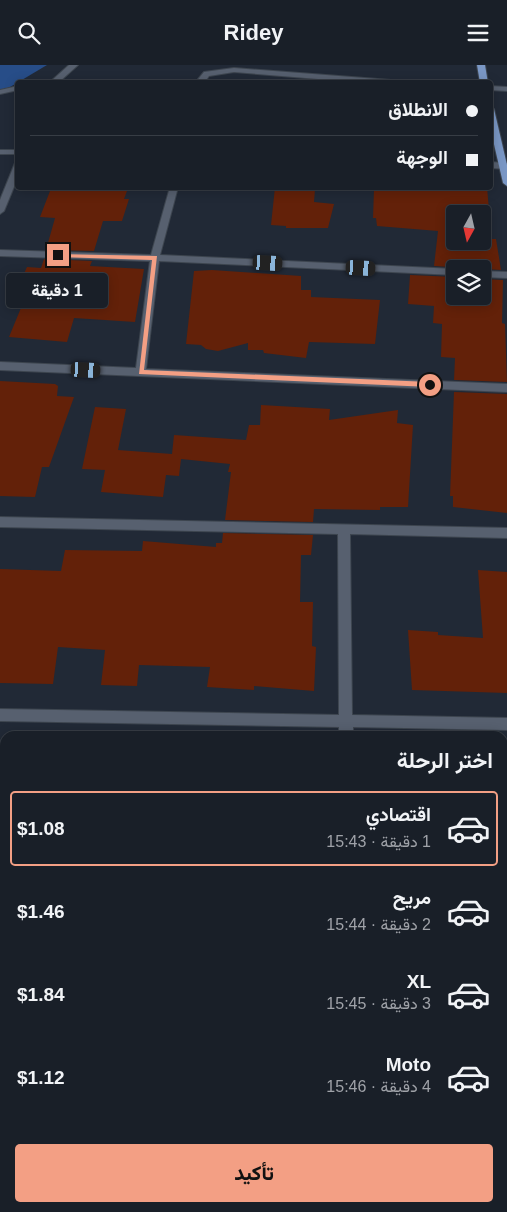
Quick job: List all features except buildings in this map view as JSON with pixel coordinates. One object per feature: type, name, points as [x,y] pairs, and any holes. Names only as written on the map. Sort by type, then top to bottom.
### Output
[{"type":"main road","points":[[481,65],[484,80]]},
{"type":"main road","points":[[493,120],[505,166],[507,183]]},
{"type":"street","points":[[54,80],[74,65]]},
{"type":"street","points":[[198,80],[200,65]]},
{"type":"street","points":[[200,80],[207,74],[234,70],[365,80]]},
{"type":"street","points":[[493,88],[507,89]]},
{"type":"street","points":[[0,92],[15,90]]},
{"type":"street","points":[[0,152],[15,152]]},
{"type":"street","points":[[0,211],[15,173]]},
{"type":"street","points":[[141,373],[155,258],[173,190]]},
{"type":"street","points":[[0,253],[446,272]]},
{"type":"street","points":[[491,274],[507,275]]},
{"type":"street","points":[[0,366],[507,388]]},
{"type":"street","points":[[0,522],[507,533]]},
{"type":"street","points":[[344,528],[346,731]]},
{"type":"street","points":[[0,715],[507,724]]},
{"type":"shaded area","points":[[0,65],[47,65],[22,80],[15,80],[15,84],[0,93]]},
{"type":"route","points":[[58,255],[155,258],[141,373],[430,385]]}]
